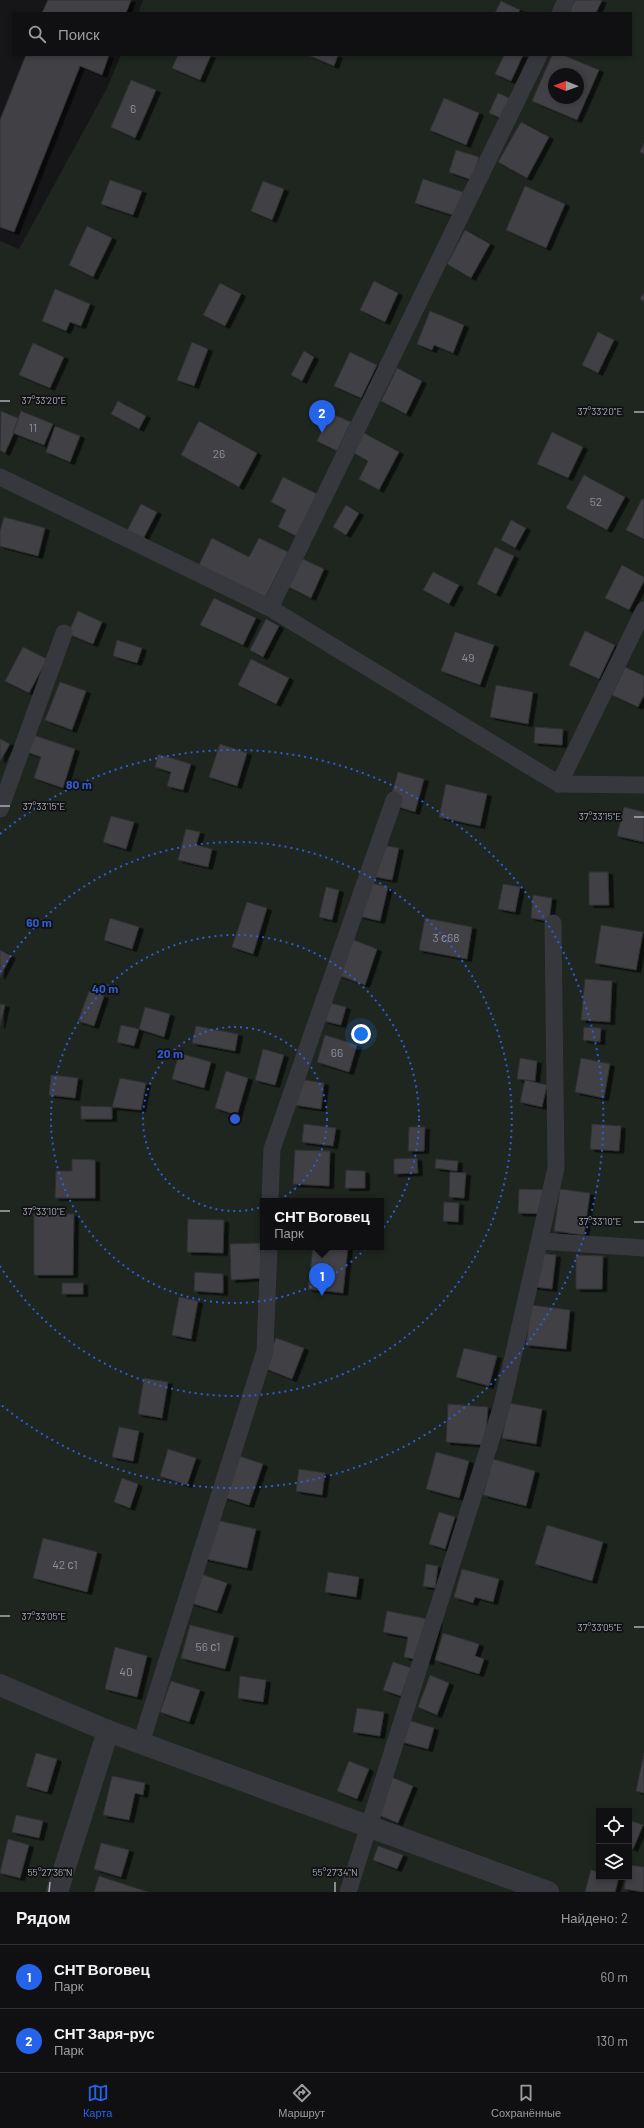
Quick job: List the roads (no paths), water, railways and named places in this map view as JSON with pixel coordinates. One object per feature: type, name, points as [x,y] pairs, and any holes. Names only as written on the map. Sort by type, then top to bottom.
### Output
[{"type":"street","points":[[0,1685],[108,1731],[548,1892]]},
{"type":"street","points":[[57,1892],[108,1731]]},
{"type":"lane","points":[[560,12],[566,0]]},
{"type":"lane","points":[[270,608],[539,56]]},
{"type":"lane","points":[[0,477],[270,608],[559,784],[644,785]]},
{"type":"lane","points":[[559,784],[644,610]]},
{"type":"lane","points":[[0,809],[64,633]]},
{"type":"lane","points":[[270,1198],[272,1148],[394,800]]},
{"type":"lane","points":[[348,1892],[502,1405],[556,1168],[553,923]]},
{"type":"lane","points":[[540,1241],[644,1248]]},
{"type":"lane","points":[[141,1743],[265,1350],[268,1250]]},
{"type":"place","name":"СНТ Заря-рус","points":[[322,433]]},
{"type":"place","name":"СНТ Воговец","points":[[322,1296]]}]
